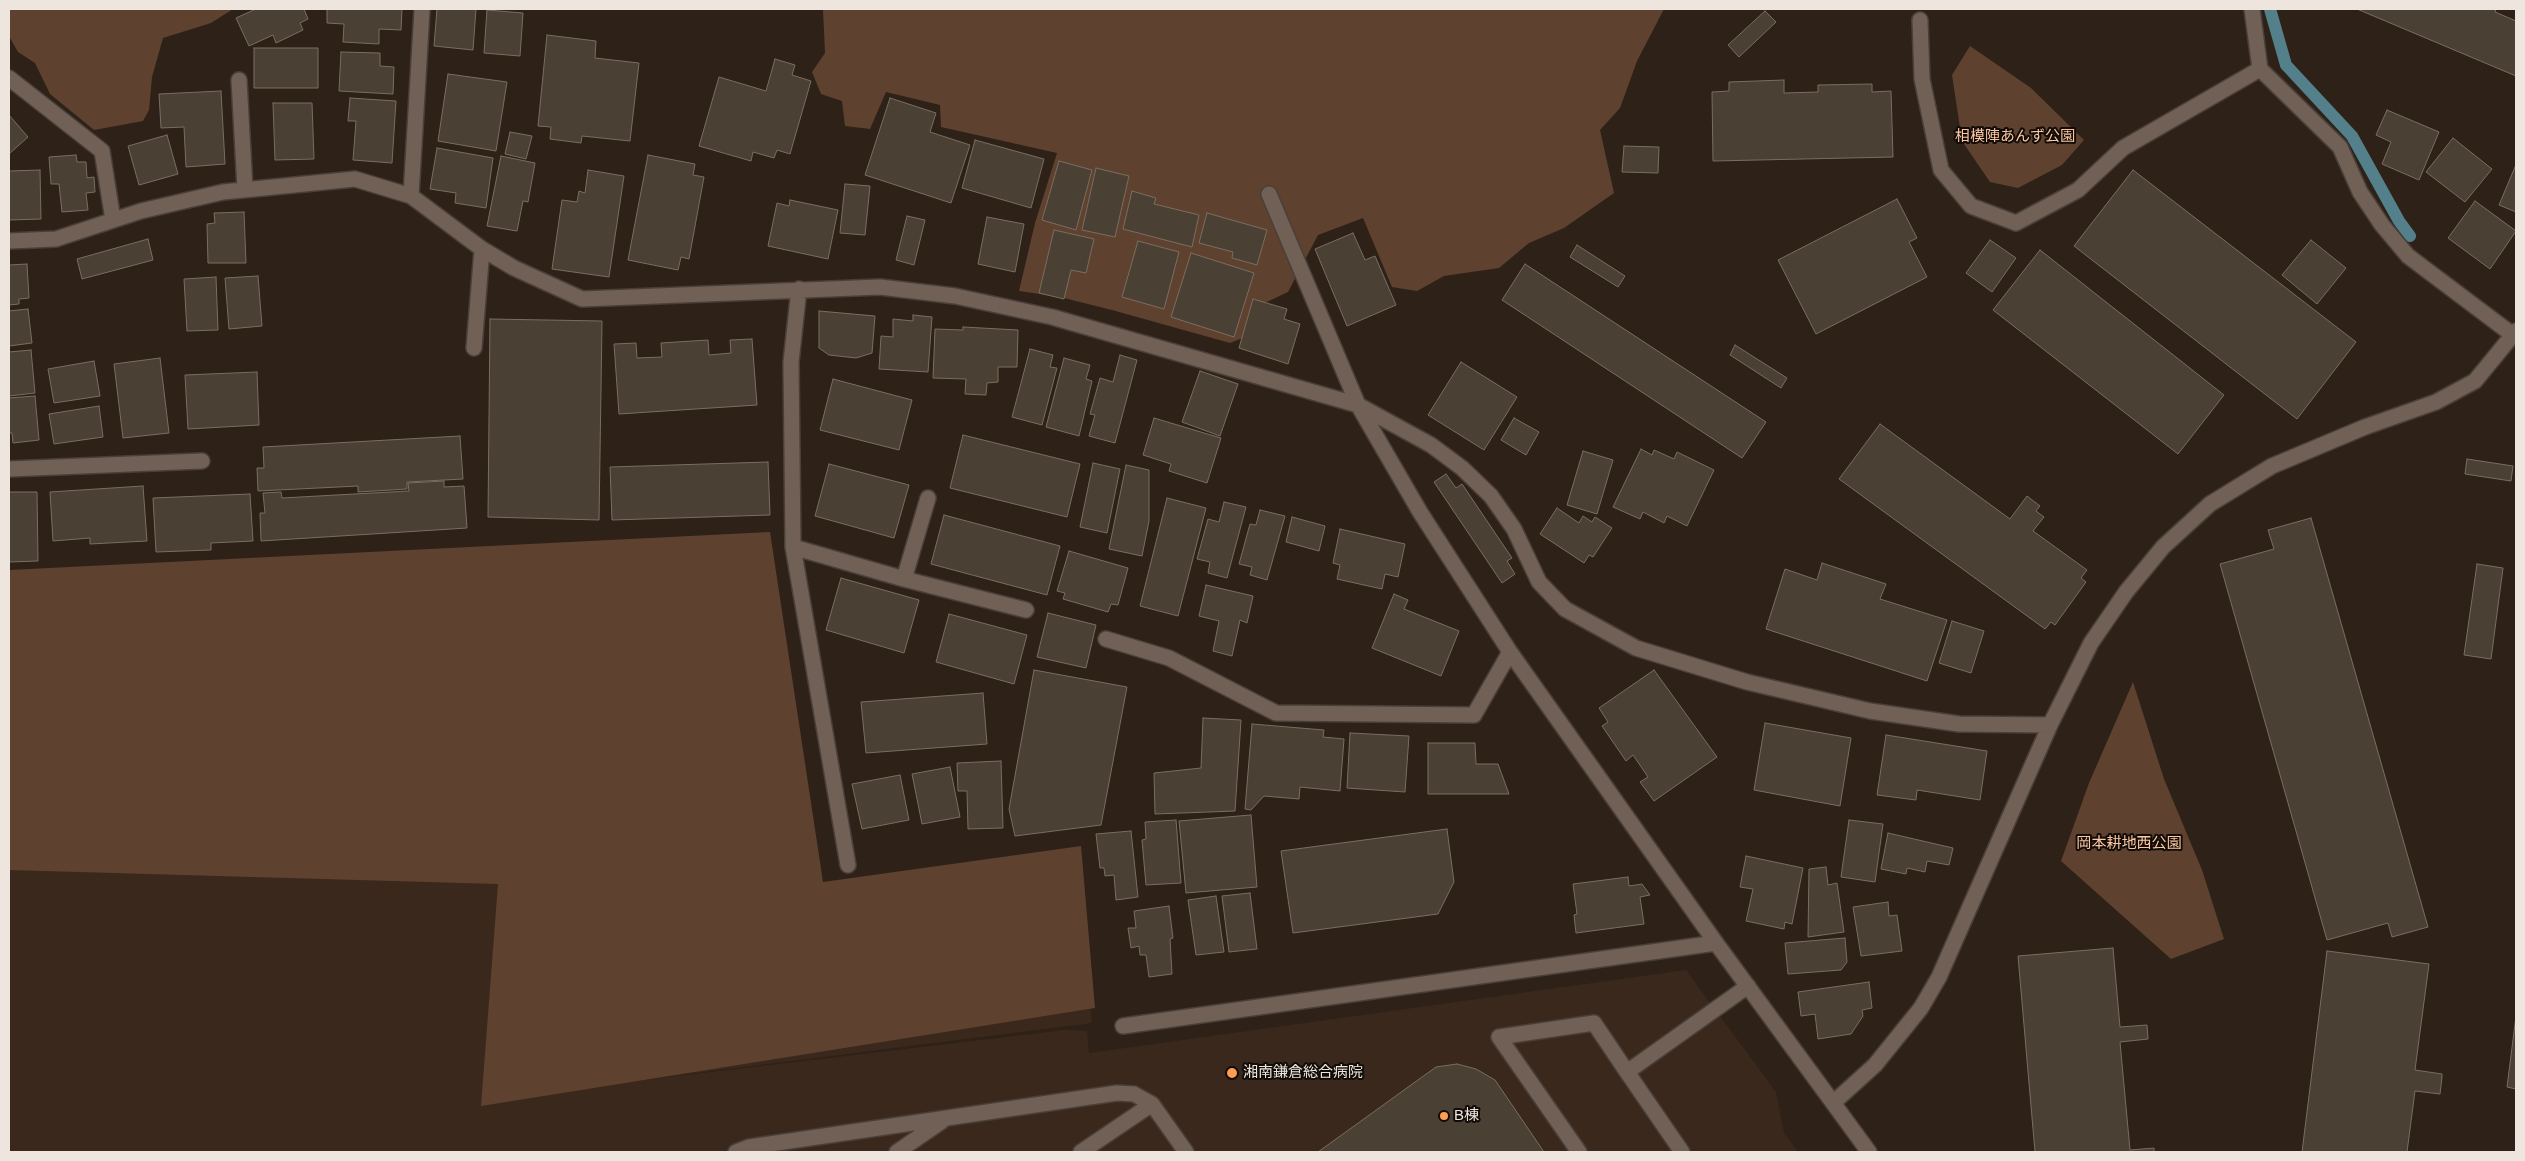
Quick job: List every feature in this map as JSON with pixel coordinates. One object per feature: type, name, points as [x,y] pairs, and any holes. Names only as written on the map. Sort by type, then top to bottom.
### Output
[{"type":"street","points":[[1833,1102],[1875,1065],[1921,1008],[1939,976],[2050,725],[2091,643],[2126,592],[2163,547],[2210,504],[2272,466],[2365,427],[2436,402],[2475,382],[2515,333],[2408,256],[2382,225],[2360,192],[2340,147],[2260,69],[2252,9]]},
{"type":"street","points":[[411,196],[422,10]]},
{"type":"street","points":[[1920,20],[1922,79],[1941,170],[1971,206],[2016,223],[2078,190],[2123,148],[2260,69]]},
{"type":"street","points":[[9,78],[102,151],[114,220]]},
{"type":"street","points":[[239,80],[245,189]]},
{"type":"street","points":[[9,241],[56,239],[141,211],[223,192],[355,179],[411,196],[482,249],[514,268],[582,299],[880,287],[955,296],[1062,320],[1358,405],[1431,445],[1462,468],[1490,496],[1514,529],[1539,582],[1566,609],[1636,648],[1747,682],[1870,711],[1959,724],[2050,725]]},
{"type":"street","points":[[1269,194],[1358,405],[1420,512],[1510,652],[1716,943],[1869,1152]]},
{"type":"street","points":[[474,348],[482,249]]},
{"type":"street","points":[[800,289],[791,362],[794,547],[848,865]]},
{"type":"street","points":[[9,470],[202,461]]},
{"type":"street","points":[[904,579],[928,498]]},
{"type":"street","points":[[794,547],[904,579],[1026,610]]},
{"type":"street","points":[[1106,639],[1169,658],[1276,713],[1474,715],[1510,652]]},
{"type":"street","points":[[1123,1026],[1716,943]]},
{"type":"street","points":[[1628,1072],[1748,986]]},
{"type":"street","points":[[1580,1152],[1499,1038],[1594,1023],[1682,1152]]},
{"type":"street","points":[[746,1150],[1117,1093],[1134,1094],[1152,1104],[1186,1152]]},
{"type":"street","points":[[1081,1152],[1152,1104]]},
{"type":"street","points":[[897,1152],[945,1118]]},
{"type":"shaded area","points":[[9,582],[815,893],[1069,858],[1092,1023],[610,1084],[1065,1030],[1087,1031],[1089,1053],[1686,970],[1776,1092],[1784,1133],[1798,1152],[9,1152]]},
{"type":"green space","points":[[9,9],[233,9],[211,23],[163,38],[152,77],[149,110],[143,121],[94,130],[50,94],[35,63],[18,52],[9,36]]},
{"type":"green space","points":[[823,9],[1664,9],[1637,61],[1620,108],[1600,130],[1614,193],[1564,228],[1529,243],[1499,268],[1444,276],[1417,291],[1392,287],[1363,218],[1318,235],[1288,292],[1254,308],[1250,335],[1230,343],[1060,297],[1019,291],[1035,223],[1057,153],[941,127],[940,105],[886,92],[870,129],[845,126],[842,101],[821,94],[812,72],[825,53]]},
{"type":"green space","name":"相模陣あんず公園","points":[[1970,46],[2031,88],[2084,140],[2062,165],[2018,188],[1990,182],[1962,141],[1952,75]]},
{"type":"green space","points":[[770,532],[823,882],[1081,846],[1095,1008],[481,1106],[498,884],[9,870],[9,570]]},
{"type":"green space","name":"岡本耕地西公園","points":[[2133,682],[2164,779],[2202,870],[2224,939],[2171,959],[2061,861],[2089,783]]},
{"type":"building","points":[[256,9],[304,9],[308,19],[300,23],[303,30],[276,43],[273,35],[249,46],[236,18]]},
{"type":"building","points":[[327,9],[402,9],[401,30],[379,29],[379,44],[343,42],[344,24],[327,23]]},
{"type":"building","points":[[437,9],[476,9],[473,50],[434,46]]},
{"type":"building","points":[[2357,9],[2496,9],[2495,12],[2516,21],[2516,76]]},
{"type":"building","points":[[487,10],[523,13],[520,56],[484,53]]},
{"type":"building","points":[[1765,11],[1776,22],[1739,57],[1728,45]]},
{"type":"building","points":[[547,35],[596,41],[595,58],[639,63],[630,141],[582,136],[581,143],[550,139],[551,127],[538,126]]},
{"type":"building","points":[[254,48],[318,48],[318,88],[254,88]]},
{"type":"building","points":[[341,52],[380,53],[380,66],[394,67],[393,94],[339,91]]},
{"type":"building","points":[[775,59],[795,65],[792,75],[811,81],[790,154],[777,150],[774,158],[753,152],[751,161],[699,146],[719,77],[766,91]]},
{"type":"building","points":[[448,74],[507,82],[496,151],[438,141]]},
{"type":"building","points":[[1784,80],[1784,93],[1818,92],[1818,85],[1872,84],[1872,92],[1891,91],[1893,157],[1713,161],[1712,92],[1729,91],[1729,82]]},
{"type":"building","points":[[221,91],[225,164],[186,167],[184,127],[161,128],[159,94]]},
{"type":"building","points":[[350,98],[396,101],[392,163],[353,160],[356,121],[348,121]]},
{"type":"building","points":[[890,98],[936,113],[930,132],[970,145],[951,203],[865,175]]},
{"type":"building","points":[[273,103],[312,103],[314,159],[275,160]]},
{"type":"building","points":[[2387,110],[2439,132],[2419,180],[2382,164],[2391,142],[2376,135]]},
{"type":"building","points":[[9,115],[28,137],[9,154]]},
{"type":"building","points":[[510,132],[532,136],[526,159],[505,154]]},
{"type":"building","points":[[167,135],[178,174],[139,185],[128,146]]},
{"type":"building","points":[[2453,138],[2492,169],[2465,202],[2426,172]]},
{"type":"building","points":[[975,140],[1044,159],[1031,208],[962,188]]},
{"type":"building","points":[[1624,146],[1659,147],[1658,173],[1622,172]]},
{"type":"building","points":[[437,148],[493,158],[486,208],[455,203],[456,193],[430,189]]},
{"type":"building","points":[[76,155],[77,162],[86,162],[87,178],[94,177],[95,192],[86,193],[88,210],[62,212],[59,184],[51,184],[49,157]]},
{"type":"building","points":[[648,155],[695,164],[693,175],[704,177],[689,259],[681,257],[678,270],[628,260]]},
{"type":"building","points":[[501,156],[535,163],[528,202],[523,201],[517,231],[487,226]]},
{"type":"building","points":[[1059,161],[1092,170],[1076,230],[1042,220]]},
{"type":"building","points":[[2516,167],[2516,212],[2499,205]]},
{"type":"building","points":[[1096,168],[1129,176],[1115,237],[1082,230]]},
{"type":"building","points":[[40,170],[41,219],[9,220],[9,171]]},
{"type":"building","points":[[588,170],[624,176],[609,277],[552,269],[562,200],[577,202],[579,191],[585,193]]},
{"type":"building","points":[[2133,170],[2356,342],[2297,419],[2074,246]]},
{"type":"building","points":[[845,184],[870,186],[865,235],[840,233]]},
{"type":"building","points":[[1132,191],[1156,198],[1154,204],[1199,215],[1192,247],[1123,229]]},
{"type":"building","points":[[1897,199],[1917,238],[1909,242],[1927,277],[1816,334],[1778,260]]},
{"type":"building","points":[[790,200],[838,210],[828,259],[768,246],[777,203],[789,206]]},
{"type":"building","points":[[2475,201],[2516,231],[2490,269],[2448,238]]},
{"type":"building","points":[[244,212],[246,263],[208,263],[207,224],[215,223],[214,213]]},
{"type":"building","points":[[1207,213],[1267,230],[1257,265],[1232,258],[1233,252],[1199,243]]},
{"type":"building","points":[[907,216],[925,220],[914,265],[896,260]]},
{"type":"building","points":[[987,217],[1024,224],[1015,272],[978,264]]},
{"type":"building","points":[[1054,230],[1094,239],[1086,273],[1071,270],[1064,299],[1039,293]]},
{"type":"building","points":[[1353,233],[1365,260],[1375,256],[1396,305],[1347,326],[1315,249]]},
{"type":"building","points":[[148,239],[153,260],[82,279],[77,259]]},
{"type":"building","points":[[1990,240],[2016,258],[1992,292],[1966,273]]},
{"type":"building","points":[[2311,240],[2346,268],[2317,304],[2282,275]]},
{"type":"building","points":[[1138,241],[1179,252],[1164,309],[1122,297]]},
{"type":"building","points":[[1577,245],[1625,276],[1618,287],[1570,257]]},
{"type":"building","points":[[2040,250],[2224,395],[2178,454],[1993,310]]},
{"type":"building","points":[[1191,253],[1254,273],[1234,337],[1171,317]]},
{"type":"building","points":[[27,264],[29,298],[19,299],[19,304],[9,305],[9,265]]},
{"type":"building","points":[[1525,264],[1766,422],[1742,458],[1502,300]]},
{"type":"building","points":[[258,276],[262,326],[229,329],[225,278]]},
{"type":"building","points":[[216,277],[218,330],[187,331],[184,279]]},
{"type":"building","points":[[1253,299],[1287,309],[1284,319],[1300,324],[1288,364],[1239,348]]},
{"type":"building","points":[[28,309],[32,343],[9,346],[9,311]]},
{"type":"building","points":[[819,311],[875,316],[872,353],[856,358],[829,355],[819,348]]},
{"type":"building","points":[[913,315],[932,317],[928,372],[879,369],[881,336],[893,337],[893,319],[913,321]]},
{"type":"building","points":[[490,319],[602,321],[599,520],[488,517]]},
{"type":"building","points":[[963,327],[1018,330],[1017,367],[998,367],[998,382],[987,383],[986,395],[965,394],[966,379],[933,378],[935,329],[963,330]]},
{"type":"building","points":[[752,339],[757,405],[619,414],[614,344],[636,343],[637,358],[662,357],[661,343],[708,340],[709,355],[731,353],[730,340]]},
{"type":"building","points":[[1735,345],[1787,378],[1781,388],[1730,355]]},
{"type":"building","points":[[1030,349],[1053,355],[1050,367],[1057,368],[1042,425],[1012,417]]},
{"type":"building","points":[[31,350],[35,393],[9,396],[9,352]]},
{"type":"building","points":[[1120,355],[1137,360],[1115,443],[1089,436],[1095,415],[1090,414],[1100,378],[1113,382]]},
{"type":"building","points":[[160,358],[169,433],[123,438],[114,364]]},
{"type":"building","points":[[1064,358],[1090,365],[1086,379],[1092,381],[1079,436],[1046,427]]},
{"type":"building","points":[[94,361],[100,396],[54,403],[48,369]]},
{"type":"building","points":[[1461,362],[1517,397],[1484,450],[1428,415]]},
{"type":"building","points":[[1200,371],[1238,384],[1220,436],[1182,422]]},
{"type":"building","points":[[257,372],[259,425],[188,429],[185,375]]},
{"type":"building","points":[[833,379],[912,400],[899,450],[820,430]]},
{"type":"building","points":[[35,396],[39,440],[13,443],[12,433],[9,433],[9,398]]},
{"type":"building","points":[[99,406],[103,437],[54,444],[49,414]]},
{"type":"building","points":[[1154,418],[1221,438],[1207,483],[1169,471],[1171,464],[1143,455]]},
{"type":"building","points":[[1514,418],[1539,432],[1526,455],[1501,440]]},
{"type":"building","points":[[1880,424],[2010,519],[2027,496],[2040,506],[2036,511],[2044,517],[2033,531],[2087,570],[2081,578],[2086,582],[2055,625],[2051,622],[2045,629],[1839,479]]},
{"type":"building","points":[[963,435],[1080,464],[1067,517],[950,488]]},
{"type":"building","points":[[460,436],[463,479],[407,482],[407,489],[358,492],[358,486],[258,491],[257,468],[264,468],[263,447]]},
{"type":"building","points":[[1641,449],[1652,455],[1654,450],[1674,459],[1677,452],[1714,470],[1687,526],[1667,516],[1664,523],[1643,512],[1640,519],[1613,507]]},
{"type":"building","points":[[1583,451],[1613,460],[1597,514],[1567,505]]},
{"type":"building","points":[[2467,459],[2513,466],[2511,481],[2465,474]]},
{"type":"building","points":[[768,462],[770,515],[612,520],[610,467]]},
{"type":"building","points":[[1093,463],[1120,469],[1107,533],[1080,527]]},
{"type":"building","points":[[829,464],[909,485],[894,538],[815,516]]},
{"type":"building","points":[[1126,465],[1149,470],[1149,521],[1142,556],[1109,549]]},
{"type":"building","points":[[1446,474],[1456,488],[1462,484],[1512,558],[1507,561],[1515,574],[1502,583],[1434,482]]},
{"type":"building","points":[[444,481],[444,487],[464,486],[467,528],[261,541],[260,513],[265,513],[263,493],[281,492],[282,498],[409,491],[408,483]]},
{"type":"building","points":[[143,486],[147,541],[90,544],[90,538],[53,541],[50,492]]},
{"type":"building","points":[[9,492],[37,492],[38,561],[9,562]]},
{"type":"building","points":[[250,494],[253,541],[211,543],[211,550],[156,552],[153,498]]},
{"type":"building","points":[[1167,498],[1206,508],[1178,616],[1140,606]]},
{"type":"building","points":[[1224,502],[1246,507],[1227,578],[1208,573],[1210,562],[1197,559],[1208,519],[1219,522]]},
{"type":"building","points":[[1557,508],[1579,523],[1583,516],[1592,522],[1595,517],[1612,528],[1593,557],[1589,555],[1584,563],[1540,534]]},
{"type":"building","points":[[1260,510],[1285,516],[1267,580],[1250,575],[1252,567],[1239,564],[1250,524],[1256,525]]},
{"type":"building","points":[[944,515],[1060,546],[1047,595],[931,564]]},
{"type":"building","points":[[1292,517],[1325,526],[1319,551],[1286,542]]},
{"type":"building","points":[[2311,518],[2428,927],[2392,937],[2388,923],[2327,940],[2220,564],[2274,549],[2268,530]]},
{"type":"building","points":[[1340,529],[1405,544],[1398,577],[1385,574],[1382,589],[1337,579],[1340,565],[1333,563]]},
{"type":"building","points":[[1069,551],[1128,568],[1118,605],[1111,604],[1108,612],[1063,599],[1065,593],[1057,591]]},
{"type":"building","points":[[1822,563],[1886,584],[1880,599],[1947,620],[1927,681],[1766,629],[1785,569],[1817,580]]},
{"type":"building","points":[[2477,564],[2503,568],[2491,659],[2464,655]]},
{"type":"building","points":[[841,578],[919,600],[904,653],[826,630]]},
{"type":"building","points":[[1206,585],[1253,596],[1247,623],[1240,620],[1232,656],[1213,651],[1219,621],[1199,616]]},
{"type":"building","points":[[1394,594],[1408,600],[1404,609],[1459,631],[1441,676],[1372,648]]},
{"type":"building","points":[[1048,613],[1096,625],[1086,668],[1037,657]]},
{"type":"building","points":[[949,614],[1027,635],[1014,684],[936,662]]},
{"type":"building","points":[[1952,621],[1984,631],[1971,673],[1939,663]]},
{"type":"building","points":[[1034,670],[1127,687],[1101,825],[1015,836],[1009,809]]},
{"type":"building","points":[[1654,670],[1717,757],[1654,801],[1640,782],[1648,777],[1633,755],[1626,761],[1602,726],[1608,722],[1599,708]]},
{"type":"building","points":[[983,693],[987,744],[866,753],[861,702]]},
{"type":"building","points":[[1203,718],[1241,720],[1235,811],[1155,814],[1154,773],[1201,768]]},
{"type":"building","points":[[1765,723],[1851,738],[1840,806],[1754,790]]},
{"type":"building","points":[[1252,724],[1324,730],[1323,737],[1344,739],[1340,791],[1300,787],[1299,799],[1264,796],[1251,810],[1245,809]]},
{"type":"building","points":[[1350,733],[1409,736],[1405,792],[1347,788]]},
{"type":"building","points":[[1886,735],[1987,751],[1980,800],[1917,790],[1916,800],[1877,795]]},
{"type":"building","points":[[1428,743],[1475,743],[1476,764],[1498,764],[1509,794],[1428,794]]},
{"type":"building","points":[[1001,761],[1003,828],[968,829],[967,791],[958,791],[957,763]]},
{"type":"building","points":[[950,767],[960,817],[922,824],[912,774]]},
{"type":"building","points":[[900,775],[909,820],[862,829],[852,784]]},
{"type":"building","points":[[1251,815],[1257,887],[1186,893],[1179,821]]},
{"type":"building","points":[[1176,820],[1181,883],[1146,885],[1142,840],[1146,839],[1145,822]]},
{"type":"building","points":[[1849,820],[1883,824],[1875,882],[1841,877]]},
{"type":"building","points":[[1447,829],[1454,882],[1438,914],[1293,933],[1281,851]]},
{"type":"building","points":[[1131,831],[1138,897],[1116,900],[1114,875],[1105,876],[1104,868],[1100,868],[1096,834]]},
{"type":"building","points":[[1888,833],[1953,848],[1949,865],[1927,861],[1925,872],[1907,868],[1906,874],[1881,869]]},
{"type":"building","points":[[1746,856],[1803,868],[1792,924],[1785,922],[1784,929],[1746,921],[1753,889],[1740,887]]},
{"type":"building","points":[[1826,867],[1828,885],[1837,883],[1844,932],[1808,937],[1809,869]]},
{"type":"building","points":[[1628,877],[1629,886],[1642,884],[1650,895],[1640,897],[1644,924],[1576,933],[1574,915],[1577,914],[1573,884]]},
{"type":"building","points":[[1250,893],[1257,949],[1229,952],[1222,896]]},
{"type":"building","points":[[1216,896],[1224,952],[1196,955],[1188,900]]},
{"type":"building","points":[[1888,902],[1889,916],[1897,915],[1902,951],[1861,956],[1853,907]]},
{"type":"building","points":[[1169,906],[1173,938],[1170,939],[1172,974],[1149,977],[1146,955],[1140,955],[1139,946],[1131,948],[1128,928],[1136,928],[1134,911]]},
{"type":"building","points":[[1845,938],[1847,962],[1841,970],[1788,974],[1785,943]]},
{"type":"building","points":[[2113,948],[2120,1027],[2147,1025],[2148,1039],[2120,1042],[2130,1150],[2154,1148],[2154,1152],[2035,1152],[2018,956]]},
{"type":"building","points":[[2327,951],[2429,964],[2415,1070],[2442,1074],[2442,1077],[2440,1094],[2415,1091],[2407,1152],[2302,1152]]},
{"type":"building","points":[[1869,982],[1872,1008],[1862,1010],[1863,1016],[1851,1034],[1818,1039],[1815,1014],[1801,1016],[1798,992]]},
{"type":"building","points":[[2516,1016],[2516,1089],[2507,1087]]},
{"type":"building","name":"B棟","points":[[1457,1064],[1476,1069],[1495,1080],[1544,1152],[1318,1152],[1436,1067]]},
{"type":"waterway","points":[[2270,9],[2286,65],[2352,136],[2399,221],[2410,236]]},
{"type":"place","name":"湘南鎌倉総合病院","points":[[1232,1073]]},
{"type":"place","name":"B棟","points":[[1444,1116]]}]
